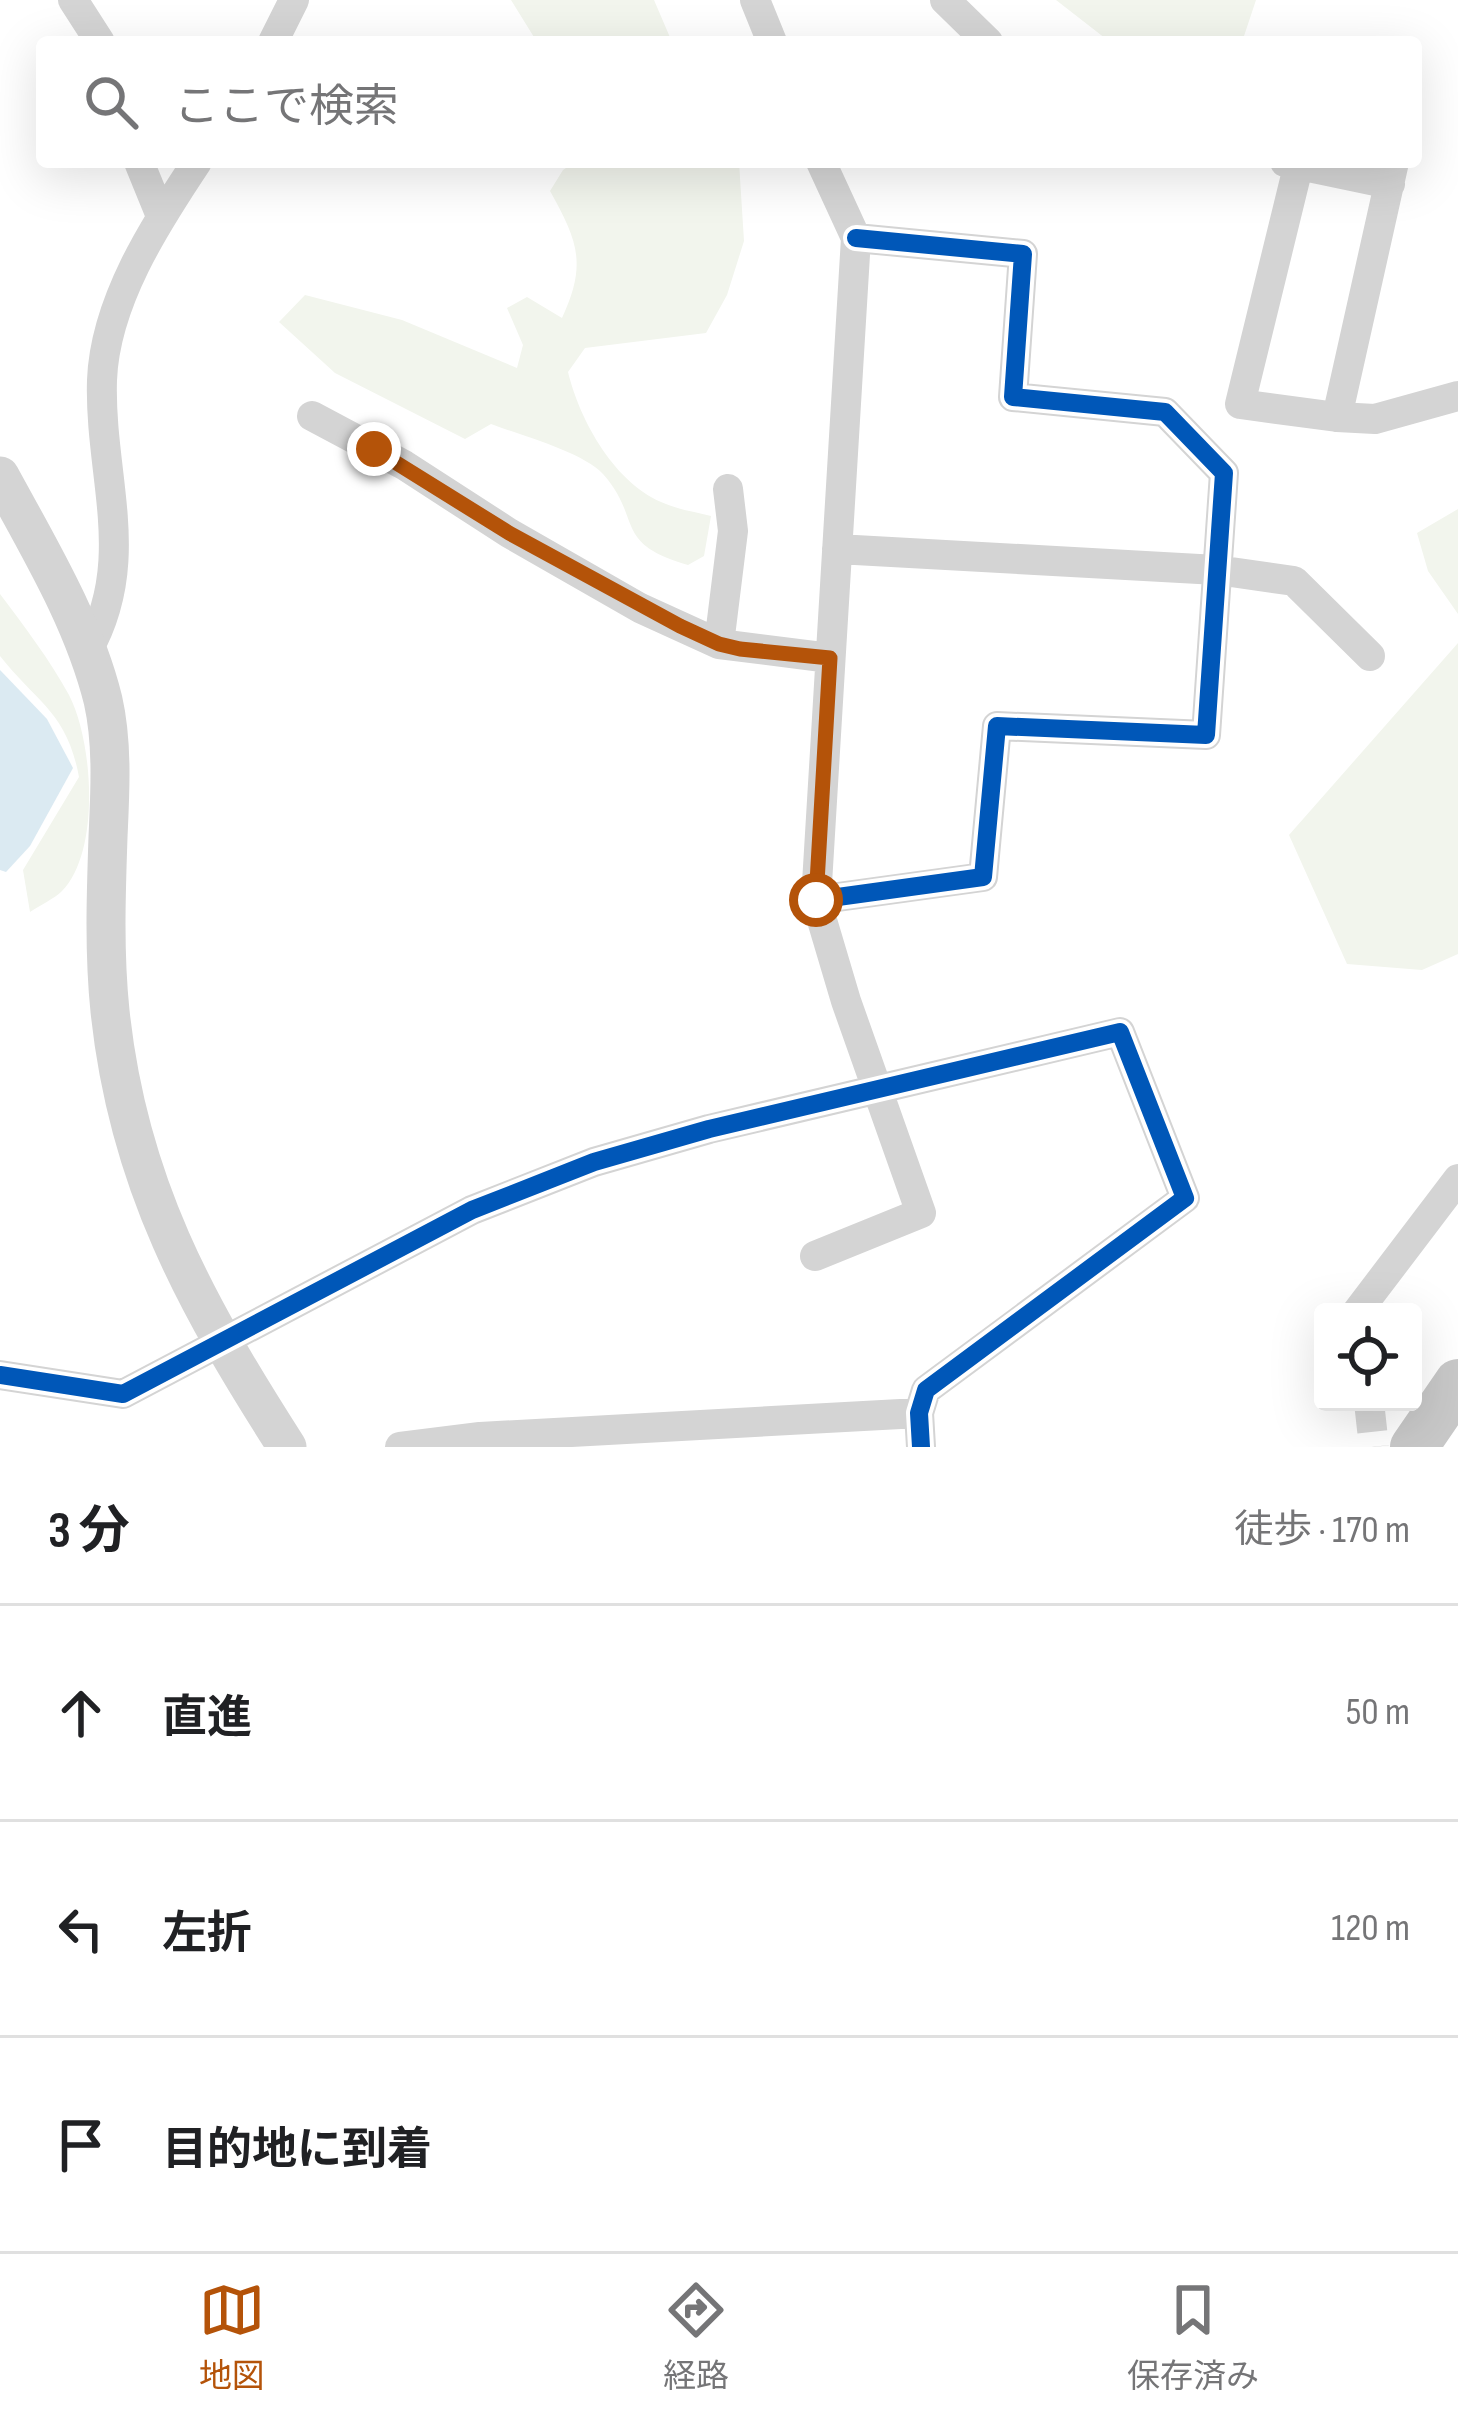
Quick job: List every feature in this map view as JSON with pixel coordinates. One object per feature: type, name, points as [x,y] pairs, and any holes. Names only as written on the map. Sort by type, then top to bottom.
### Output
[{"type":"main road","points":[[1414,1447],[1458,1383]]},
{"type":"street","points":[[74,0],[96,36]]},
{"type":"street","points":[[275,36],[294,0]]},
{"type":"street","points":[[755,0],[770,36]]},
{"type":"street","points":[[945,0],[982,36]]},
{"type":"street","points":[[141,168],[161,216]]},
{"type":"street","points":[[87,652],[103,625],[116,564],[102,376],[116,314],[161,216],[193,168]]},
{"type":"street","points":[[815,1256],[921,1213],[816,900],[856,238],[823,168]]},
{"type":"street","points":[[1298,168],[1240,404],[1375,418],[1458,396]]},
{"type":"street","points":[[1337,417],[1392,173],[1346,168]]},
{"type":"street","points":[[816,900],[983,877],[997,726],[1206,735],[1224,473],[1165,412],[1013,397],[1023,254],[856,238]]},
{"type":"street","points":[[312,416],[404,465],[509,533],[622,597],[719,644],[830,658]]},
{"type":"street","points":[[0,476],[60,586],[104,704],[110,779],[106,935],[110,1012],[124,1094],[156,1212],[219,1341],[287,1447]]},
{"type":"street","points":[[719,644],[733,531],[728,489]]},
{"type":"street","points":[[837,549],[1216,570],[1294,581],[1370,656]]},
{"type":"street","points":[[0,1375],[123,1394],[472,1210],[594,1162],[710,1129],[1120,1032],[1185,1198],[926,1390],[919,1414],[921,1447]]},
{"type":"street","points":[[1364,1303],[1458,1179]]},
{"type":"street","points":[[400,1447],[919,1414]]},
{"type":"shaded area","points":[[511,0],[654,0],[669,36],[533,36]]},
{"type":"shaded area","points":[[1056,0],[1256,0],[1244,36],[1102,36]]},
{"type":"shaded area","points":[[739,168],[744,241],[727,295],[706,333],[585,348],[568,372],[581,411],[616,467],[648,495],[711,516],[704,556],[688,565],[664,557],[638,538],[615,490],[581,458],[491,424],[465,439],[335,373],[279,322],[305,295],[402,320],[517,368],[523,345],[507,308],[527,297],[562,318],[575,282],[573,239],[550,191],[563,170]]},
{"type":"shaded area","points":[[1458,509],[1458,614],[1428,571],[1417,533]]},
{"type":"shaded area","points":[[0,594],[69,695],[88,767],[88,824],[74,873],[59,894],[30,912],[23,870],[79,777],[58,723],[0,656]]},
{"type":"shaded area","points":[[1458,643],[1458,954],[1422,970],[1347,964],[1289,835]]},
{"type":"shaded area","points":[[0,670],[47,719],[73,768],[30,846],[6,872],[0,870]]},
{"type":"tunnel","points":[[1370,1411],[1374,1447]]},
{"type":"cycle path","points":[[816,900],[983,877],[997,726],[1206,735],[1224,473],[1165,412],[1013,397],[1023,254],[856,238]]},
{"type":"cycle path","points":[[0,1375],[123,1394],[472,1210],[594,1162],[709,1129],[1120,1032],[1185,1198],[926,1390],[919,1413],[921,1447]]},
{"type":"route","points":[[374,449],[640,608],[719,644],[830,658],[816,900]]}]
